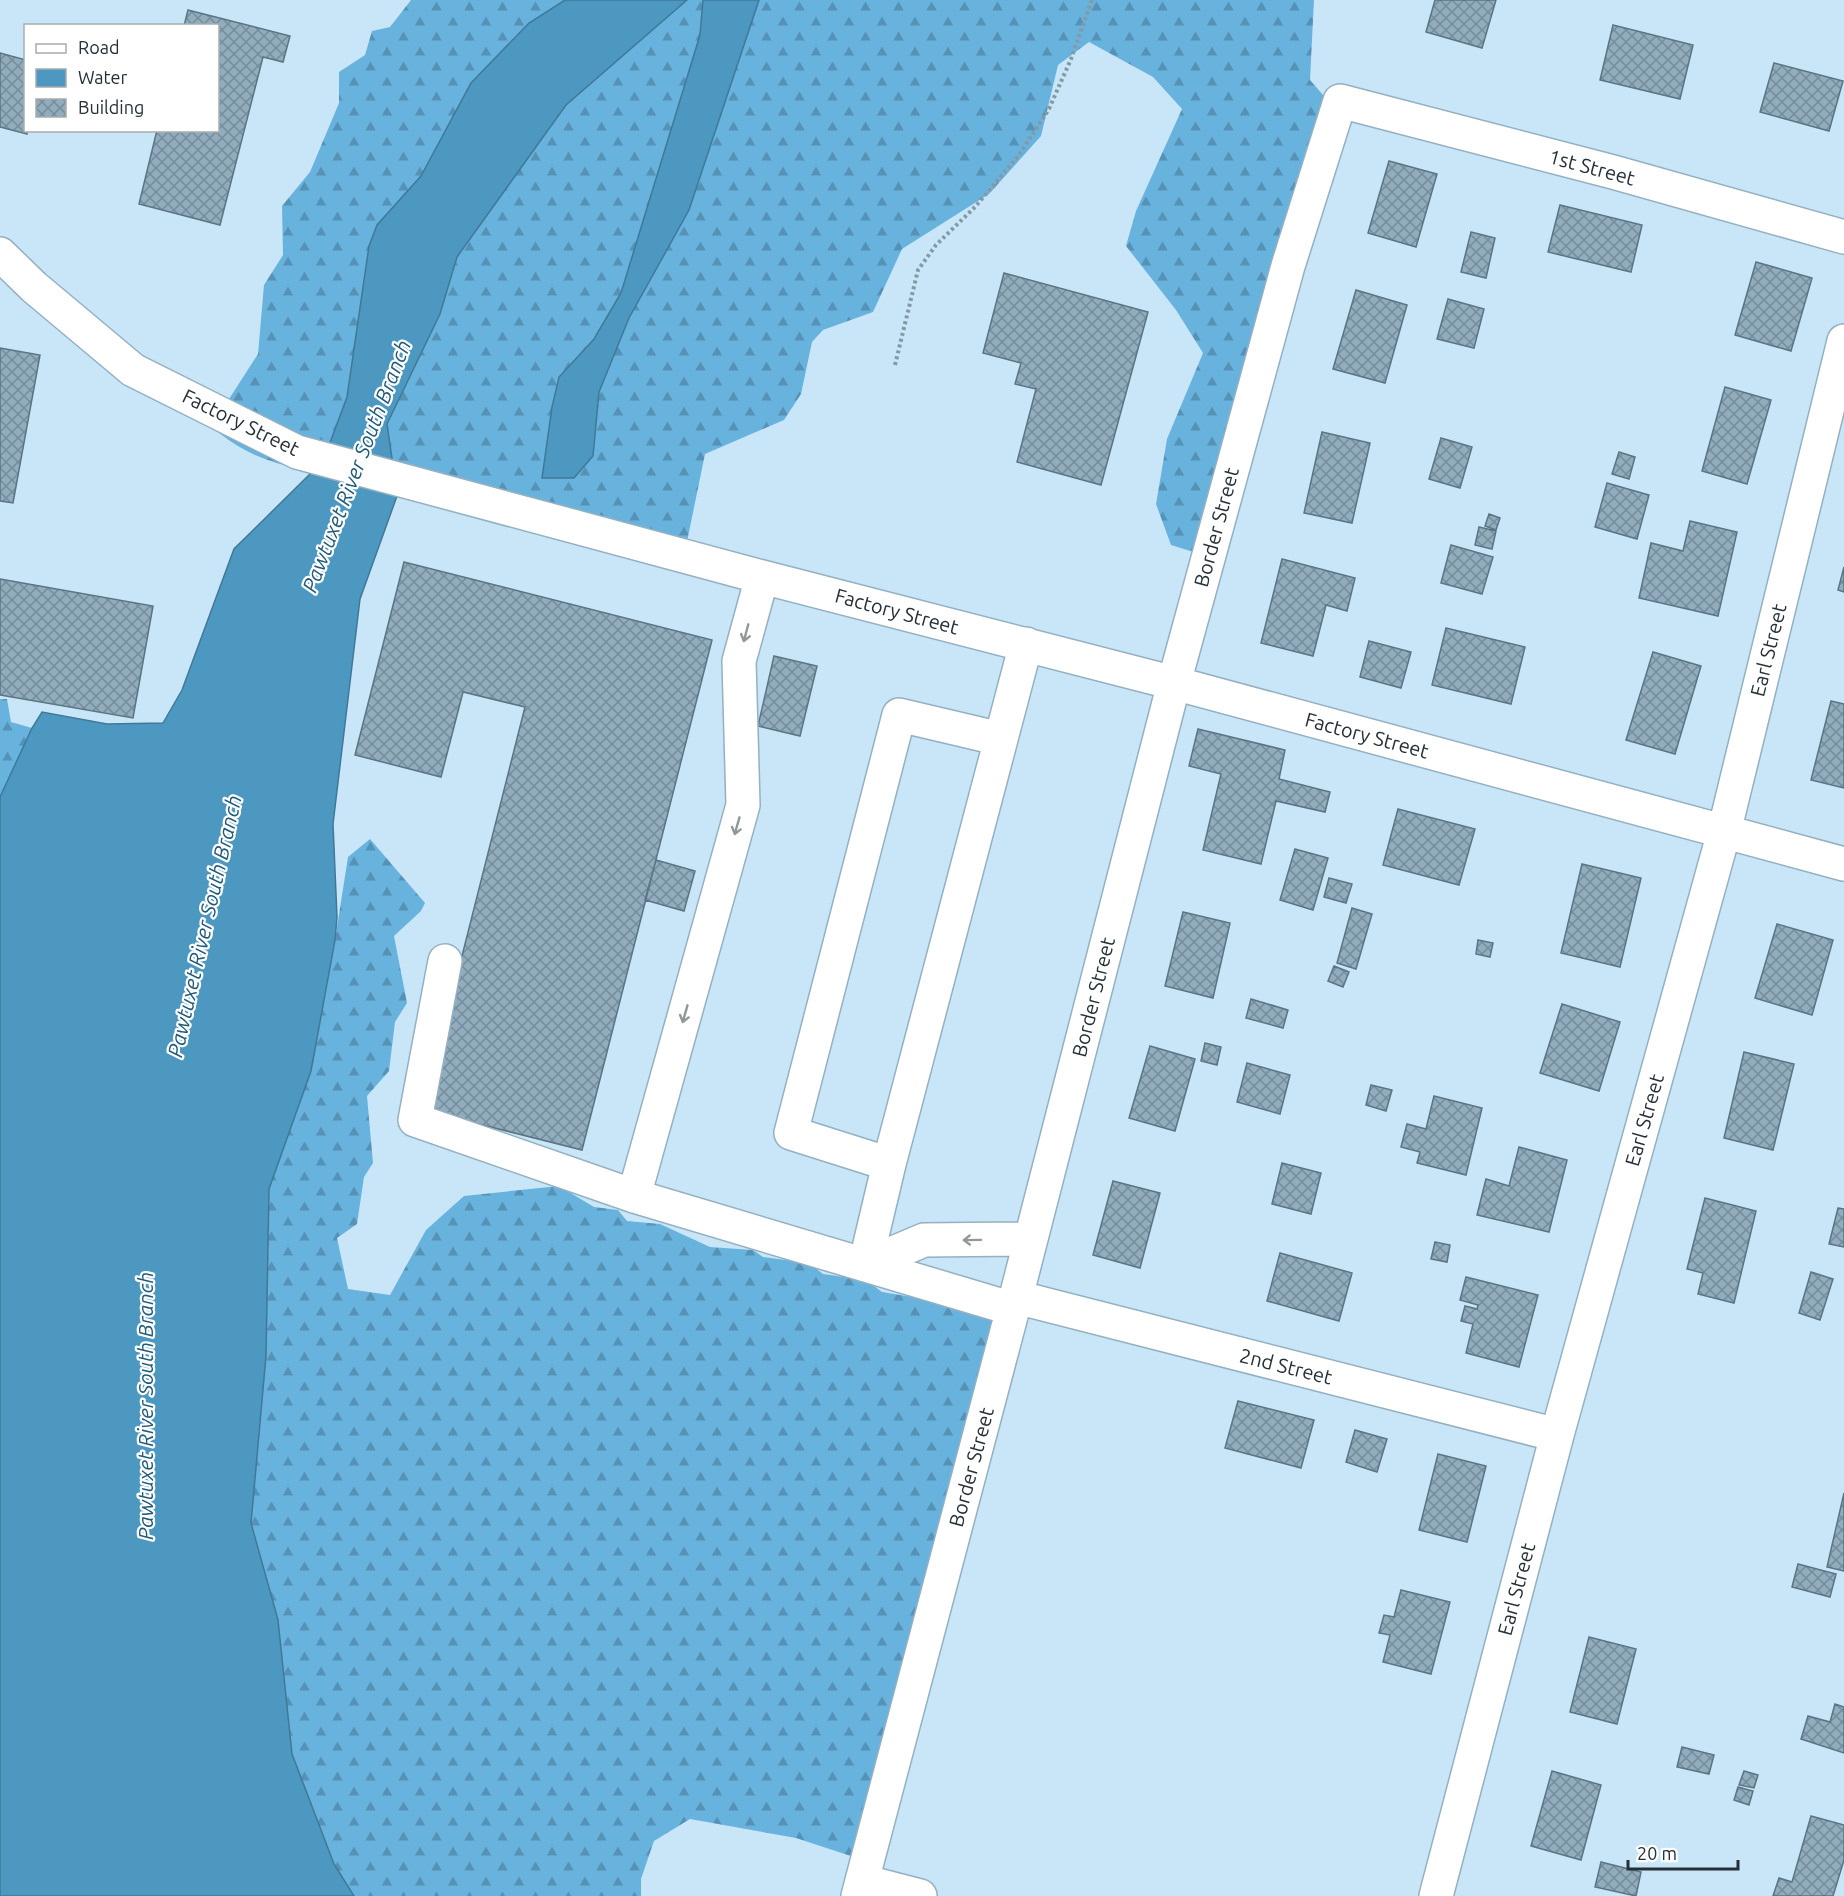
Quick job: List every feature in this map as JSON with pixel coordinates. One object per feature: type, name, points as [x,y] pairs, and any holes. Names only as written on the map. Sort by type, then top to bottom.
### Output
[{"type":"street","name":"1st Street","points":[[1340,101],[1613,172],[1844,237]]},
{"type":"street","name":"Border Street","points":[[860,1888],[1031,1239],[1174,683],[1288,266],[1340,101]]},
{"type":"street","name":"Factory Street","points":[[0,254],[34,287],[133,370],[297,452],[762,577],[1174,683],[1844,864]]},
{"type":"street","name":"Earl Street","points":[[1436,1896],[1557,1435],[1724,832],[1844,341]]},
{"type":"street","points":[[634,1196],[743,805],[739,661],[762,577]]},
{"type":"street","points":[[865,1265],[889,1164],[1026,644]]},
{"type":"street","points":[[889,1164],[791,1133],[899,715],[1001,739]]},
{"type":"street","name":"2nd Street","points":[[445,962],[415,1120],[634,1196],[865,1265],[1557,1435]]},
{"type":"street","points":[[865,1265],[924,1240],[1031,1239]]},
{"type":"street","points":[[860,1888],[920,1896]]},
{"type":"path","points":[[895,365],[918,270],[936,244],[975,207],[1019,154],[1049,109],[1071,59],[1092,0]]},
{"type":"green space","points":[[411,0],[565,0],[529,23],[471,83],[421,176],[377,225],[369,246],[347,397],[321,467],[311,473],[251,453],[211,427],[258,354],[264,285],[283,255],[282,206],[310,172],[339,103],[339,72],[365,55],[372,31],[390,27]]},
{"type":"green space","points":[[687,0],[703,0],[700,35],[622,293],[594,339],[559,377],[593,456],[599,392],[629,318],[689,210],[759,0],[1314,0],[1310,80],[1330,103],[1216,559],[1171,545],[1156,504],[1167,439],[1203,353],[1176,310],[1126,246],[1136,211],[1182,109],[1153,77],[1089,42],[1058,65],[1041,136],[989,194],[902,249],[873,312],[823,330],[812,342],[801,394],[784,420],[705,454],[682,566],[395,479],[387,424],[440,314],[457,257],[566,105]]},
{"type":"green space","points":[[0,699],[7,699],[11,722],[32,728],[0,797]]},
{"type":"green space","points":[[370,839],[425,903],[421,911],[394,936],[407,1003],[395,1022],[389,1071],[367,1096],[373,1163],[364,1177],[357,1224],[337,1238],[348,1289],[390,1295],[426,1230],[464,1196],[559,1186],[594,1207],[618,1210],[627,1221],[660,1224],[710,1247],[753,1250],[763,1257],[809,1263],[823,1274],[866,1280],[882,1292],[1004,1312],[863,1860],[796,1838],[690,1819],[654,1841],[641,1879],[641,1896],[354,1896],[334,1864],[292,1754],[278,1620],[251,1523],[266,1356],[269,1189],[311,1071],[348,857]]},
{"type":"water","name":"Pawtuxet River South Branch","points":[[565,0],[687,0],[566,105],[457,257],[440,314],[387,424],[395,479],[400,493],[360,599],[333,824],[337,917],[335,940],[311,1071],[269,1189],[266,1356],[251,1523],[278,1620],[292,1754],[334,1864],[354,1896],[0,1896],[0,797],[32,728],[42,712],[107,724],[163,723],[182,690],[234,549],[311,473],[321,467],[347,397],[369,246],[377,225],[421,176],[471,83],[529,23]]},
{"type":"water","points":[[703,0],[759,0],[689,210],[629,318],[599,392],[593,456],[574,478],[542,478],[552,407],[559,377],[594,339],[621,293],[700,35]]},
{"type":"building","points":[[1435,0],[1496,0],[1482,48],[1426,32]]},
{"type":"building","points":[[188,10],[290,36],[283,62],[263,57],[220,225],[139,204],[157,132],[219,132],[219,24],[184,24]]},
{"type":"building","points":[[1613,25],[1693,45],[1680,99],[1600,80]]},
{"type":"building","points":[[0,53],[24,59],[24,132],[27,134],[0,127]]},
{"type":"building","points":[[1774,63],[1843,81],[1829,131],[1760,112]]},
{"type":"building","points":[[1389,161],[1437,174],[1416,247],[1368,233]]},
{"type":"building","points":[[1560,205],[1642,225],[1631,272],[1548,252]]},
{"type":"building","points":[[1471,232],[1495,238],[1486,278],[1461,272]]},
{"type":"building","points":[[1756,262],[1812,278],[1791,351],[1735,335]]},
{"type":"building","points":[[1004,273],[1148,312],[1101,485],[1017,462],[1036,389],[1015,384],[1021,363],[983,353]]},
{"type":"building","points":[[1356,290],[1407,305],[1385,383],[1333,369]]},
{"type":"building","points":[[1448,299],[1484,309],[1474,348],[1437,339]]},
{"type":"building","points":[[0,348],[40,355],[13,503],[0,501]]},
{"type":"building","points":[[1725,387],[1771,400],[1747,484],[1702,471]]},
{"type":"building","points":[[1322,432],[1370,443],[1352,523],[1304,513]]},
{"type":"building","points":[[1441,438],[1472,447],[1460,488],[1429,479]]},
{"type":"building","points":[[1619,452],[1635,457],[1629,479],[1612,474]]},
{"type":"building","points":[[1607,483],[1649,495],[1637,539],[1595,527]]},
{"type":"building","points":[[1489,514],[1500,518],[1496,530],[1485,526]]},
{"type":"building","points":[[1690,521],[1737,532],[1718,616],[1639,598],[1651,543],[1683,551]]},
{"type":"building","points":[[1479,527],[1496,531],[1492,549],[1475,545]]},
{"type":"building","points":[[1451,545],[1493,557],[1482,594],[1441,583]]},
{"type":"building","points":[[1282,559],[1355,578],[1347,611],[1326,605],[1313,656],[1261,643]]},
{"type":"building","points":[[404,562],[712,640],[582,1150],[423,1110],[525,707],[463,692],[441,777],[355,755]]},
{"type":"building","points":[[1844,567],[1844,592],[1838,590]]},
{"type":"building","points":[[0,579],[153,606],[133,718],[0,695]]},
{"type":"building","points":[[1446,628],[1525,647],[1511,704],[1432,685]]},
{"type":"building","points":[[1369,641],[1411,652],[1401,688],[1360,677]]},
{"type":"building","points":[[1653,652],[1701,666],[1675,754],[1626,740]]},
{"type":"building","points":[[774,656],[817,666],[800,736],[758,726]]},
{"type":"building","points":[[1831,701],[1844,704],[1844,788],[1811,780]]},
{"type":"building","points":[[1198,729],[1285,750],[1279,779],[1330,792],[1325,812],[1276,801],[1261,864],[1203,850],[1221,774],[1189,766]]},
{"type":"building","points":[[1398,809],[1475,829],[1459,885],[1383,865]]},
{"type":"building","points":[[1295,849],[1328,858],[1313,910],[1280,900]]},
{"type":"building","points":[[656,860],[695,871],[684,911],[645,900]]},
{"type":"building","points":[[1582,864],[1641,878],[1620,967],[1561,953]]},
{"type":"building","points":[[1329,878],[1352,884],[1346,903],[1324,897]]},
{"type":"building","points":[[1352,908],[1372,914],[1356,969],[1337,963]]},
{"type":"building","points":[[1183,912],[1230,923],[1213,998],[1165,986]]},
{"type":"building","points":[[1777,924],[1833,940],[1812,1015],[1755,998]]},
{"type":"building","points":[[1478,940],[1493,943],[1490,957],[1476,954]]},
{"type":"building","points":[[1334,966],[1349,972],[1343,987],[1328,981]]},
{"type":"building","points":[[1251,999],[1288,1010],[1283,1028],[1246,1018]]},
{"type":"building","points":[[1562,1004],[1620,1022],[1599,1091],[1540,1073]]},
{"type":"building","points":[[1205,1043],[1221,1047],[1217,1065],[1201,1061]]},
{"type":"building","points":[[1150,1046],[1195,1059],[1175,1131],[1129,1118]]},
{"type":"building","points":[[1744,1052],[1794,1064],[1773,1150],[1724,1138]]},
{"type":"building","points":[[1247,1063],[1290,1075],[1280,1114],[1237,1102]]},
{"type":"building","points":[[1371,1085],[1392,1090],[1386,1111],[1366,1105]]},
{"type":"building","points":[[1434,1096],[1482,1108],[1466,1175],[1417,1163],[1420,1152],[1401,1147],[1407,1124],[1426,1129]]},
{"type":"building","points":[[1519,1147],[1567,1160],[1549,1232],[1477,1215],[1486,1179],[1509,1186]]},
{"type":"building","points":[[1282,1163],[1321,1173],[1311,1214],[1272,1204]]},
{"type":"building","points":[[1113,1181],[1160,1193],[1140,1268],[1093,1255]]},
{"type":"building","points":[[1705,1198],[1756,1211],[1734,1303],[1698,1294],[1703,1273],[1687,1269]]},
{"type":"building","points":[[1838,1208],[1844,1209],[1844,1247],[1829,1244]]},
{"type":"building","points":[[1435,1242],[1450,1245],[1447,1262],[1431,1259]]},
{"type":"building","points":[[1280,1253],[1352,1273],[1339,1321],[1267,1301]]},
{"type":"building","points":[[1811,1272],[1833,1279],[1820,1320],[1799,1313]]},
{"type":"building","points":[[1466,1277],[1538,1295],[1519,1367],[1466,1353],[1473,1324],[1461,1321],[1465,1306],[1477,1309],[1478,1305],[1460,1300]]},
{"type":"building","points":[[1238,1401],[1314,1420],[1301,1468],[1225,1448]]},
{"type":"building","points":[[1355,1430],[1387,1439],[1377,1472],[1346,1462]]},
{"type":"building","points":[[1438,1454],[1486,1466],[1467,1542],[1419,1530]]},
{"type":"building","points":[[1844,1493],[1844,1571],[1827,1567]]},
{"type":"building","points":[[1798,1564],[1836,1574],[1830,1597],[1792,1587]]},
{"type":"building","points":[[1401,1590],[1450,1602],[1431,1674],[1383,1662],[1390,1635],[1379,1633],[1384,1615],[1394,1617]]},
{"type":"building","points":[[1589,1637],[1636,1649],[1617,1724],[1570,1712]]},
{"type":"building","points":[[1835,1704],[1844,1707],[1844,1753],[1801,1739],[1808,1716],[1830,1722]]},
{"type":"building","points":[[1682,1747],[1714,1755],[1709,1774],[1677,1767]]},
{"type":"building","points":[[1552,1771],[1601,1785],[1581,1860],[1531,1846]]},
{"type":"building","points":[[1744,1771],[1758,1775],[1754,1788],[1739,1785]]},
{"type":"building","points":[[1738,1787],[1753,1791],[1749,1805],[1734,1800]]},
{"type":"building","points":[[1811,1816],[1844,1825],[1844,1860],[1833,1896],[1773,1896],[1779,1878],[1792,1882]]},
{"type":"building","points":[[1601,1862],[1641,1872],[1636,1896],[1595,1887]]}]
